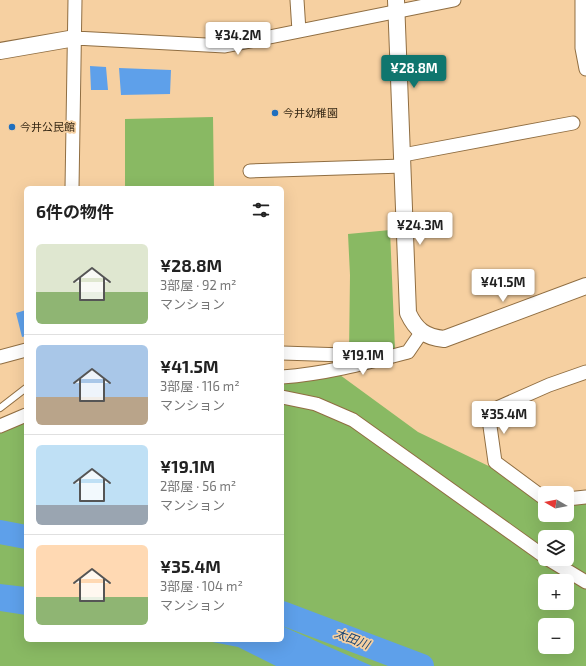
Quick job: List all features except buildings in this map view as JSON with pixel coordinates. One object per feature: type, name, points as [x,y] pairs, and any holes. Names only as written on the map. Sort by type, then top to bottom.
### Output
[{"type":"street","points":[[72,186],[75,0]]},
{"type":"street","points":[[297,0],[299,32]]},
{"type":"street","points":[[0,51],[75,38],[226,46],[299,32],[397,6],[454,0]]},
{"type":"street","points":[[582,0],[582,48],[586,69]]},
{"type":"street","points":[[397,6],[408,313],[414,325],[421,333],[432,338],[444,339],[586,286]]},
{"type":"street","points":[[250,171],[403,160],[573,122]]},
{"type":"street","points":[[284,377],[343,369],[408,352],[421,333]]},
{"type":"street","points":[[0,357],[24,351]]},
{"type":"street","points":[[284,352],[391,356]]},
{"type":"street","points":[[538,494],[495,462],[488,412],[549,385],[586,372]]},
{"type":"street","points":[[284,397],[316,404],[353,420],[538,552]]},
{"type":"street","points":[[0,426],[24,416]]},
{"type":"street","points":[[574,498],[586,497]]},
{"type":"street","points":[[560,566],[586,582]]},
{"type":"lane","points":[[0,408],[24,390]]},
{"type":"green space","points":[[213,117],[214,186],[125,186],[125,119]]},
{"type":"green space","points":[[390,230],[395,350],[349,353],[350,275],[348,234]]},
{"type":"green space","points":[[340,375],[418,432],[499,471],[538,499],[538,522],[574,522],[574,503],[586,502],[586,666],[0,666],[0,426],[24,418],[24,642],[284,642],[284,381]]},
{"type":"water","points":[[90,66],[106,67],[108,90],[91,90]]},
{"type":"water","points":[[119,68],[171,70],[170,94],[121,95]]},
{"type":"water","points":[[24,311],[24,336],[22,337],[16,313]]},
{"type":"water","points":[[0,584],[24,587],[24,615],[0,611]]},
{"type":"water","points":[[284,627],[372,666],[276,666],[238,647],[212,642],[284,642]]},
{"type":"waterway","name":"太田川","points":[[0,532],[24,537]]},
{"type":"waterway","name":"太田川","points":[[284,614],[422,666]]},
{"type":"place","name":"今井幼稚園","points":[[275,113]]},
{"type":"place","name":"今井公民館","points":[[12,127]]}]
